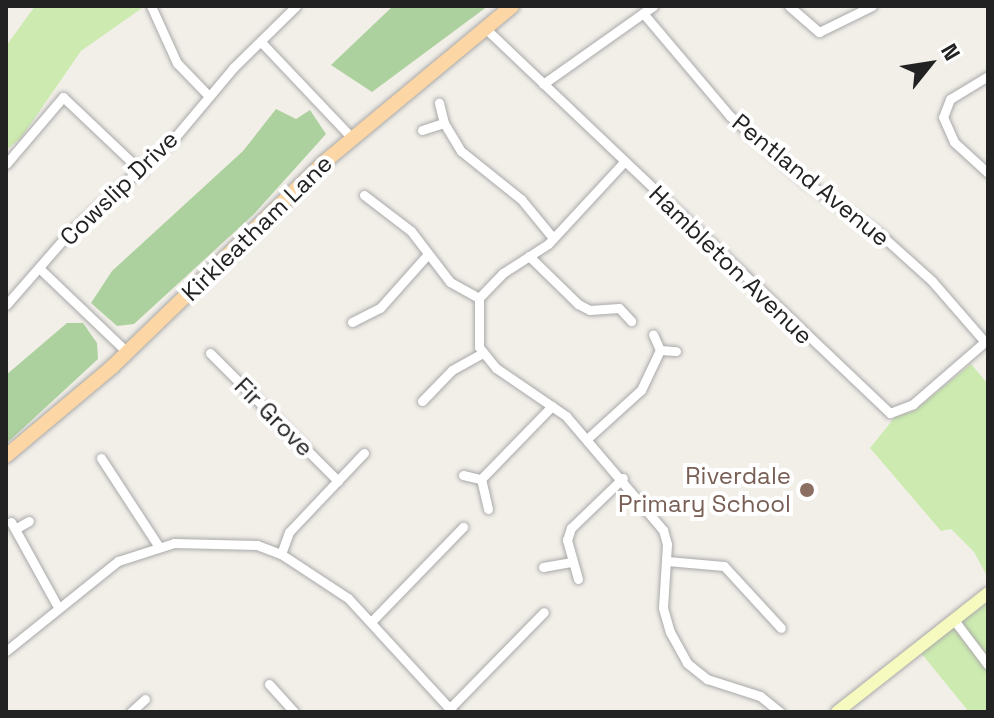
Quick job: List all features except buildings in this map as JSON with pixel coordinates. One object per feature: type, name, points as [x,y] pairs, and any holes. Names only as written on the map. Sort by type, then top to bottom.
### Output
[{"type":"main road","name":"Kirkleatham Lane","points":[[6,456],[127,352],[352,138],[512,6]]},
{"type":"street","points":[[151,6],[177,63],[209,96]]},
{"type":"street","name":"Cowslip Drive","points":[[6,305],[67,235],[142,172],[209,96],[296,6]]},
{"type":"street","points":[[543,84],[653,6]]},
{"type":"street","points":[[789,6],[819,32],[872,6]]},
{"type":"street","name":"Pentland Avenue","points":[[643,13],[730,116],[806,182],[881,235],[932,281],[987,340]]},
{"type":"street","name":"Hambleton Avenue","points":[[485,28],[623,163],[890,413],[913,404],[987,340]]},
{"type":"street","points":[[262,43],[352,138]]},
{"type":"street","points":[[988,76],[950,99],[943,117],[954,142],[988,173]]},
{"type":"street","points":[[6,164],[63,97],[142,172]]},
{"type":"street","points":[[439,103],[444,123],[461,151],[521,199],[553,238]]},
{"type":"street","points":[[422,130],[444,123]]},
{"type":"street","points":[[623,163],[553,238],[479,298],[477,328],[483,353],[588,438],[663,530],[667,561],[663,608],[677,649],[707,679],[760,696],[780,712]]},
{"type":"street","points":[[364,195],[411,231],[450,282],[479,298]]},
{"type":"street","points":[[352,322],[380,308],[428,254]]},
{"type":"street","points":[[529,256],[578,304],[603,311],[619,308],[631,321]]},
{"type":"street","points":[[39,268],[127,352]]},
{"type":"street","points":[[588,438],[641,390],[660,350],[653,334]]},
{"type":"street","points":[[660,350],[676,351]]},
{"type":"street","name":"Fir Grove","points":[[210,353],[338,481]]},
{"type":"street","points":[[422,401],[452,370],[483,353]]},
{"type":"street","points":[[481,479],[552,406]]},
{"type":"street","points":[[281,554],[289,532],[364,453]]},
{"type":"street","points":[[117,457],[103,461],[159,547]]},
{"type":"street","points":[[463,475],[481,479]]},
{"type":"street","points":[[578,579],[567,540],[571,528],[623,478]]},
{"type":"street","points":[[481,479],[488,509]]},
{"type":"street","points":[[29,521],[13,526],[58,607]]},
{"type":"street","points":[[372,621],[463,527]]},
{"type":"street","points":[[453,538],[460,548]]},
{"type":"street","points":[[6,651],[118,561],[159,547],[216,542],[257,545],[281,554],[348,598],[452,710],[540,616],[526,610]]},
{"type":"street","points":[[667,561],[724,566],[781,628]]},
{"type":"street","points":[[543,567],[571,562]]},
{"type":"street","points":[[837,712],[988,593]]},
{"type":"street","points":[[954,620],[988,665]]},
{"type":"street","points":[[269,684],[294,712]]},
{"type":"street","points":[[131,712],[145,699]]},
{"type":"green space","points":[[35,6],[145,6],[81,51],[21,138],[6,150],[6,46]]},
{"type":"green space","points":[[393,6],[488,6],[372,92],[331,65]]},
{"type":"green space","points":[[276,109],[296,119],[310,110],[326,134],[253,215],[134,324],[117,326],[91,303],[112,271],[243,151]]},
{"type":"green space","points":[[67,323],[83,323],[97,343],[98,359],[6,444],[6,375]]},
{"type":"green space","points":[[971,364],[988,384],[988,578],[974,552],[951,529],[941,531],[870,448],[895,417],[914,411]]},
{"type":"green space","points":[[988,602],[988,712],[969,712],[921,653]]},
{"type":"place","name":"Riverdale Primary School","points":[[807,490]]}]
